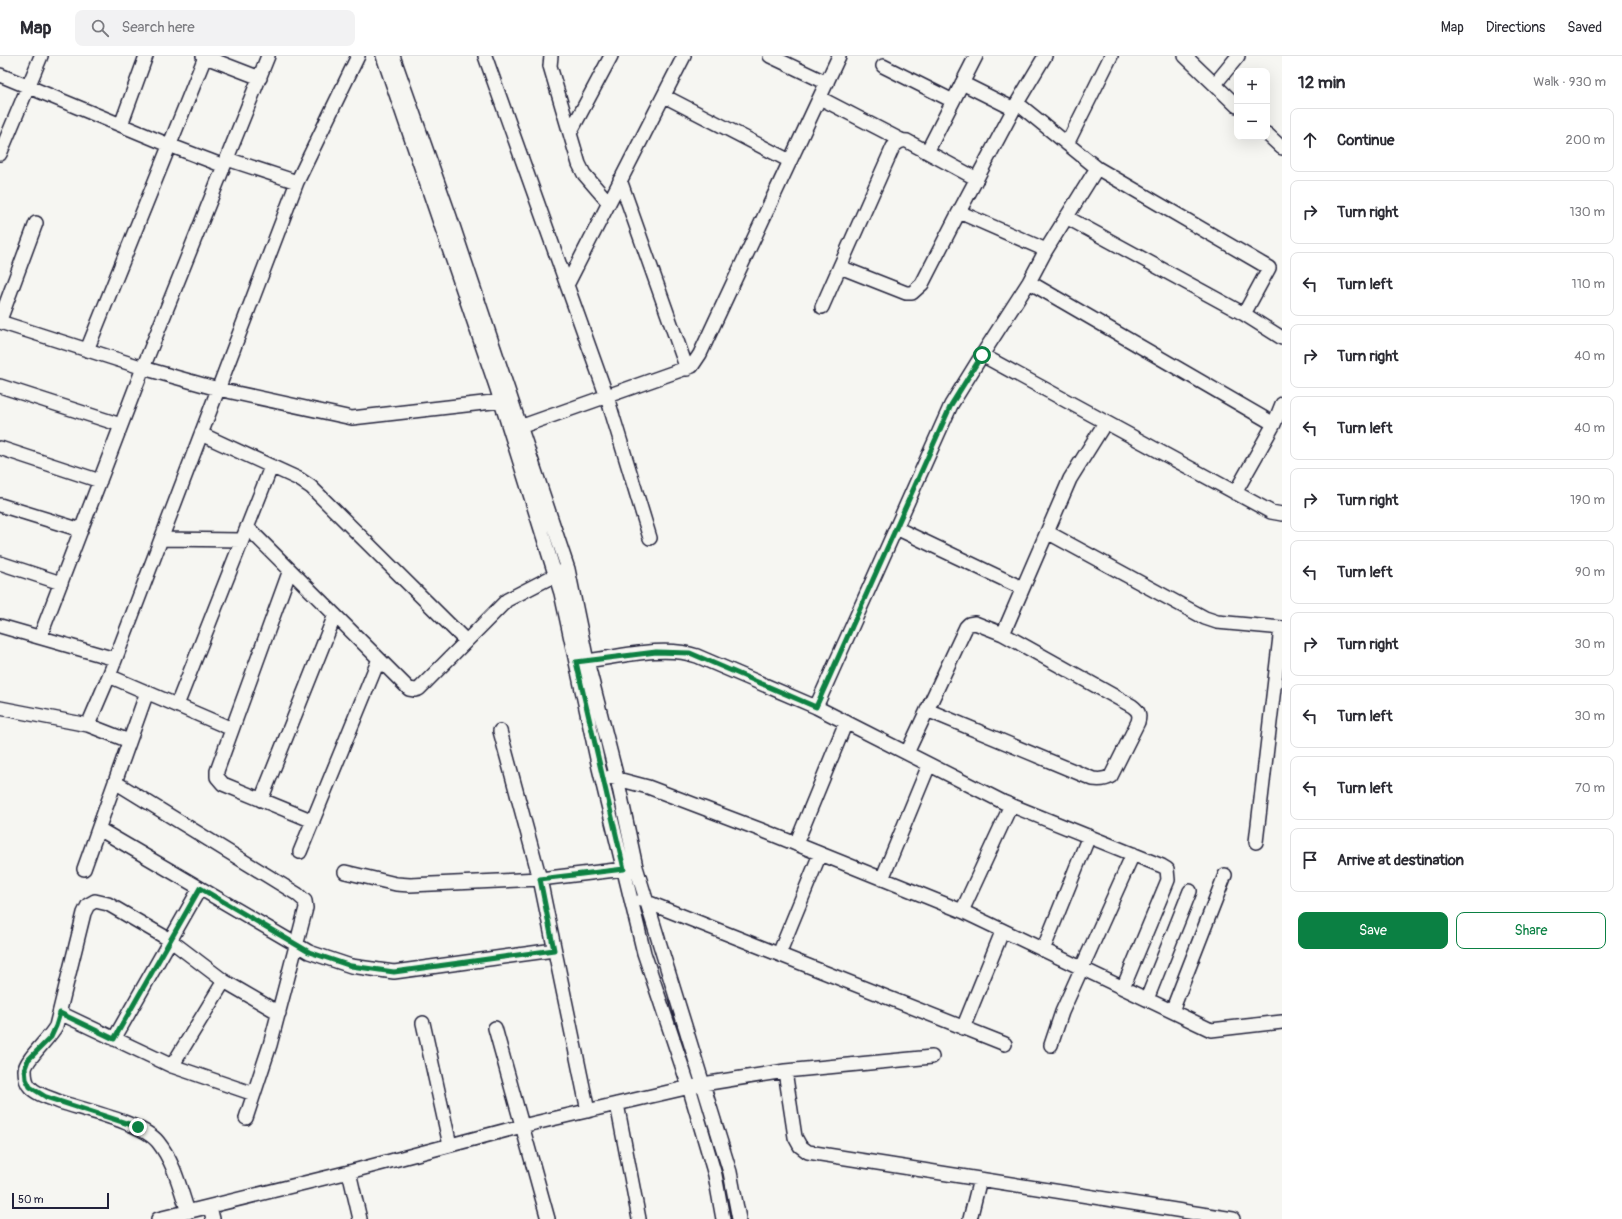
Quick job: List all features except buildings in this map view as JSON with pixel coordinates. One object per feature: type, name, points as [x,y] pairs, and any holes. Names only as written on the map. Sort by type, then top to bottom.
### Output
[{"type":"street","points":[[0,154],[41,56]]},
{"type":"street","points":[[121,125],[146,56]]},
{"type":"street","points":[[87,350],[170,145],[204,56],[260,78]]},
{"type":"street","points":[[40,638],[143,368],[268,56]]},
{"type":"street","points":[[88,725],[109,676],[297,182],[358,56]]},
{"type":"street","points":[[383,56],[506,399]]},
{"type":"street","points":[[393,56],[516,429],[569,572],[567,591],[582,662],[601,776],[645,958],[688,1088],[716,1182],[723,1219]]},
{"type":"street","points":[[485,56],[607,397],[650,538]]},
{"type":"street","points":[[551,56],[550,66],[581,169],[609,203]]},
{"type":"street","points":[[570,134],[611,56]]},
{"type":"street","points":[[567,285],[684,56]]},
{"type":"street","points":[[770,56],[827,83]]},
{"type":"street","points":[[516,429],[692,366],[700,354],[839,56]]},
{"type":"street","points":[[927,152],[976,56]]},
{"type":"street","points":[[840,267],[906,293],[912,293],[922,284],[1016,106],[1045,56]]},
{"type":"street","points":[[1069,145],[1111,56]]},
{"type":"street","points":[[1185,56],[1234,103]]},
{"type":"street","points":[[1217,86],[1238,56]]},
{"type":"street","points":[[883,66],[953,101]]},
{"type":"street","points":[[0,75],[170,145],[297,182]]},
{"type":"street","points":[[962,83],[1016,106],[1069,145],[1097,168],[1269,268],[1244,314]]},
{"type":"street","points":[[664,96],[790,161]]},
{"type":"street","points":[[820,98],[901,140],[907,141],[977,179]]},
{"type":"street","points":[[1270,137],[1282,148]]},
{"type":"street","points":[[822,307],[893,147],[901,140]]},
{"type":"street","points":[[816,707],[951,405],[1029,282],[1046,250],[1097,168]]},
{"type":"street","points":[[620,180],[687,369]]},
{"type":"street","points":[[959,212],[1046,250]]},
{"type":"street","points":[[1066,217],[1244,314],[1282,338]]},
{"type":"street","points":[[36,223],[0,321],[143,368],[218,389],[352,418],[506,399]]},
{"type":"street","points":[[1029,282],[1274,424]]},
{"type":"street","points":[[982,355],[1235,493],[1271,512],[1282,514]]},
{"type":"street","points":[[0,386],[121,425]]},
{"type":"street","points":[[1235,493],[1274,424],[1282,404]]},
{"type":"street","points":[[1003,634],[1073,473],[1105,422]]},
{"type":"street","points":[[516,429],[556,576],[567,591]]},
{"type":"street","points":[[201,434],[311,487],[466,641]]},
{"type":"street","points":[[0,448],[100,481]]},
{"type":"street","points":[[177,705],[272,467]]},
{"type":"street","points":[[0,505],[81,530]]},
{"type":"street","points":[[248,527],[409,689],[415,690],[513,595],[556,576],[569,572]]},
{"type":"street","points":[[896,528],[1022,588]]},
{"type":"street","points":[[1047,532],[1205,618],[1217,622],[1281,628],[1256,842]]},
{"type":"street","points":[[161,539],[242,540]]},
{"type":"street","points":[[0,563],[61,583]]},
{"type":"street","points":[[290,570],[217,771],[217,777],[223,784],[313,821]]},
{"type":"street","points":[[261,800],[335,615]]},
{"type":"street","points":[[907,753],[927,710],[966,627],[970,624],[980,624],[1003,634],[1137,709],[1140,716],[1111,776],[1106,779],[1093,779],[927,710]]},
{"type":"street","points":[[0,626],[115,659]]},
{"type":"street","points":[[582,662],[656,652],[690,653],[816,707],[1011,805],[1167,869],[1168,880],[1123,988]]},
{"type":"street","points":[[300,852],[379,659]]},
{"type":"street","points":[[582,662],[617,778],[636,867],[732,1179],[739,1219]]},
{"type":"street","points":[[109,676],[232,729]]},
{"type":"street","points":[[84,869],[146,692]]},
{"type":"street","points":[[0,708],[88,725],[129,741]]},
{"type":"street","points":[[796,844],[846,722]]},
{"type":"street","points":[[500,731],[540,879],[588,1111]]},
{"type":"street","points":[[882,879],[929,765]]},
{"type":"street","points":[[601,776],[617,778],[648,787],[796,844],[962,911],[1002,932],[1211,1030],[1282,1022]]},
{"type":"street","points":[[115,782],[301,897],[305,901],[306,908],[298,945],[279,1013],[246,1118]]},
{"type":"street","points":[[962,911],[1011,805]]},
{"type":"street","points":[[99,829],[309,952],[351,966],[394,972],[554,950]]},
{"type":"street","points":[[1043,950],[1089,836]]},
{"type":"street","points":[[779,954],[820,854]]},
{"type":"street","points":[[1051,1044],[1062,1012],[1133,854]]},
{"type":"street","points":[[345,872],[403,885],[540,879],[624,869]]},
{"type":"street","points":[[1172,1011],[1225,875]]},
{"type":"street","points":[[114,1039],[200,888]]},
{"type":"street","points":[[1147,999],[1190,891]]},
{"type":"street","points":[[630,895],[1005,1044]]},
{"type":"street","points":[[188,1212],[174,1170],[158,1142],[149,1134],[138,1127],[46,1097],[30,1087],[26,1079],[25,1068],[28,1060],[51,1037],[56,1026],[84,913],[88,904],[95,901],[108,904],[170,940],[224,981],[279,1013]]},
{"type":"street","points":[[963,1028],[1002,932]]},
{"type":"street","points":[[172,1066],[224,981]]},
{"type":"street","points":[[60,1013],[172,1066],[254,1094]]},
{"type":"street","points":[[423,1022],[450,1145]]},
{"type":"street","points":[[495,1028],[548,1219]]},
{"type":"street","points":[[158,1219],[188,1212],[211,1213],[350,1172],[522,1126],[703,1084],[785,1071],[932,1057]]},
{"type":"street","points":[[785,1071],[795,1137],[800,1146],[808,1152],[980,1179],[1196,1216],[1233,1219]]},
{"type":"street","points":[[617,1104],[639,1219]]},
{"type":"street","points":[[350,1172],[360,1219]]},
{"type":"street","points":[[970,1219],[980,1179]]},
{"type":"route","points":[[138,1127],[46,1097],[30,1087],[26,1079],[25,1068],[28,1060],[51,1037],[60,1013],[114,1039],[200,888],[309,952],[351,966],[371,970],[394,972],[554,950],[540,879],[624,869],[599,768],[576,662],[656,652],[690,653],[816,707],[951,405],[982,355]]}]
